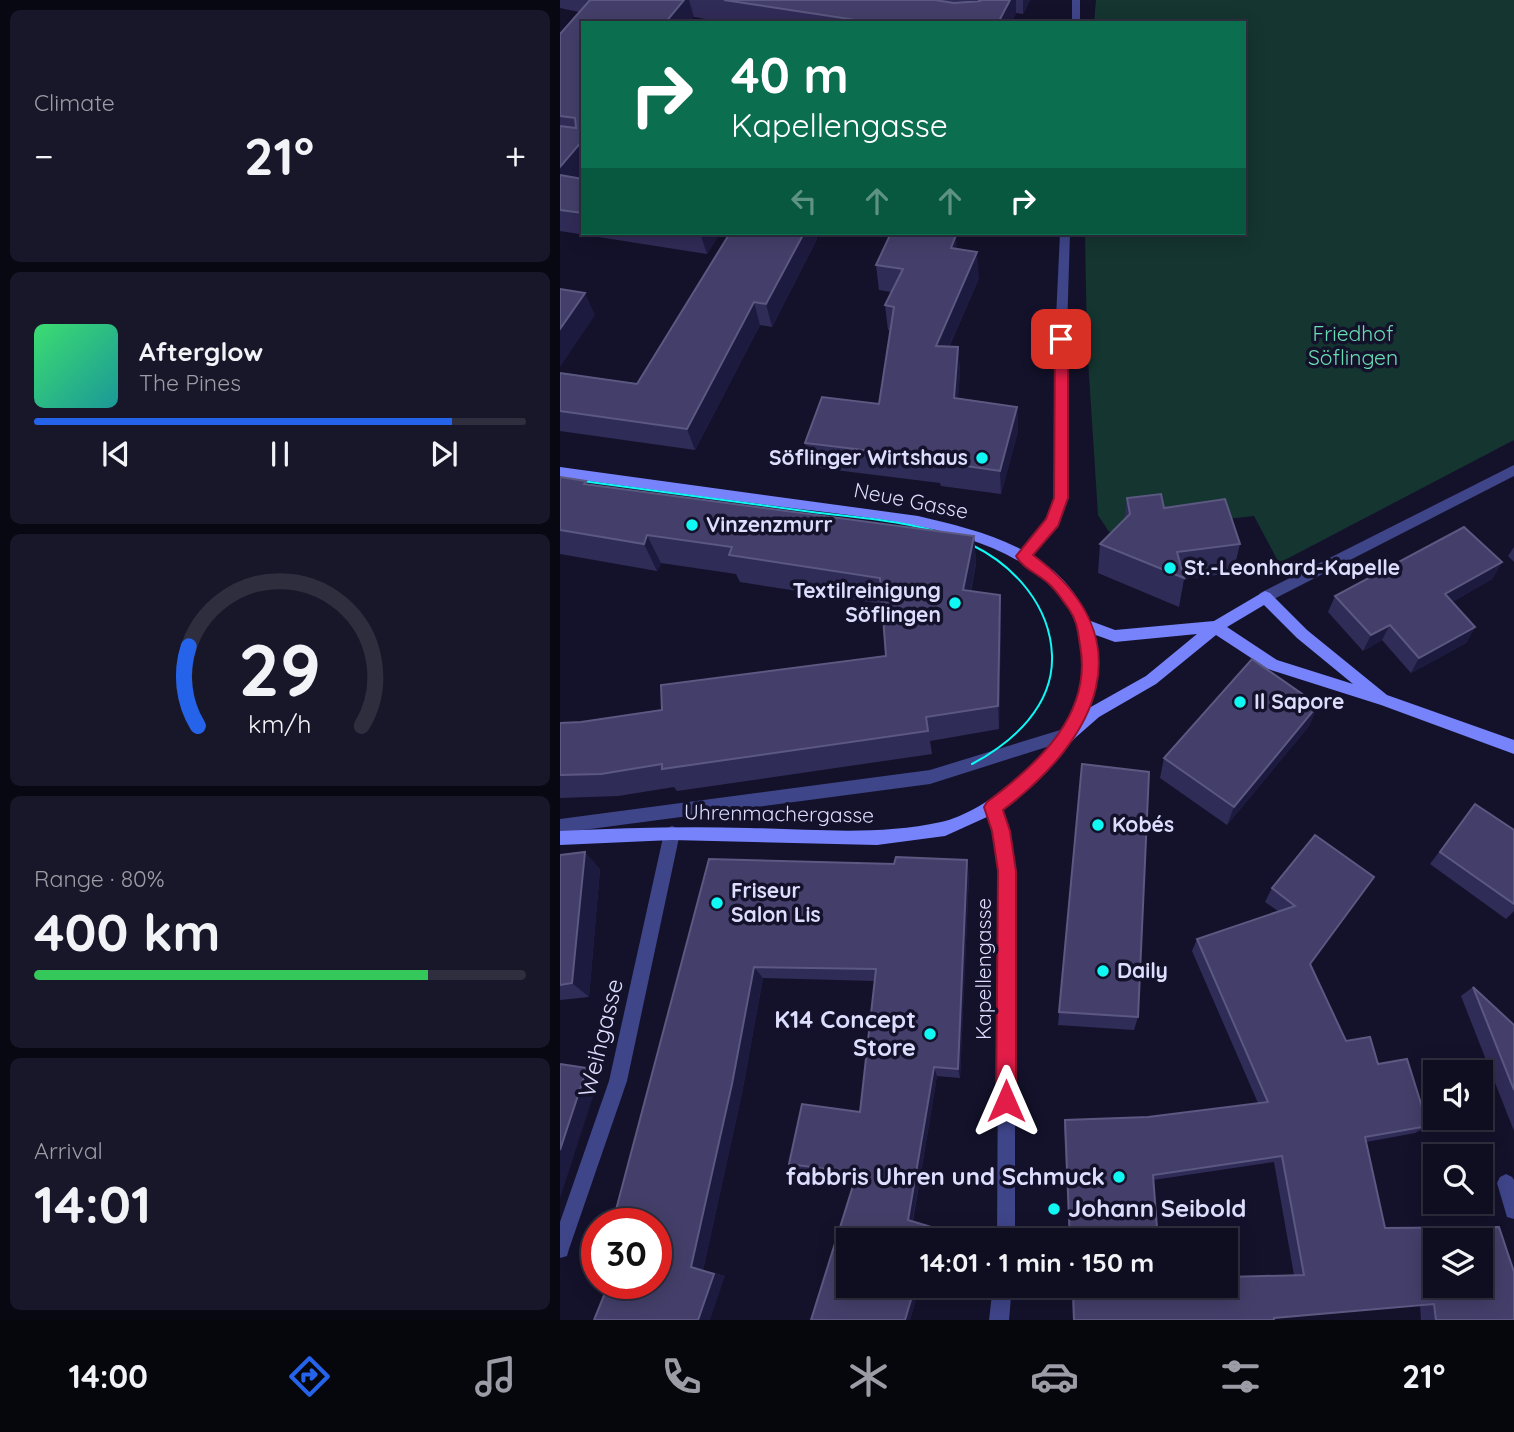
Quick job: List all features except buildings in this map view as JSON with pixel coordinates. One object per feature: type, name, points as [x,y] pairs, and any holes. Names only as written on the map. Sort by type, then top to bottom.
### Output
[{"type":"street","points":[[1076,0],[1076,21]]},
{"type":"street","points":[[1024,556],[1052,522],[1061,498],[1060,361],[1066,235]]},
{"type":"street","points":[[993,807],[1023,785],[1070,733],[1094,713],[1151,680],[1216,627],[1265,597],[1514,470]]},
{"type":"street","name":"Neue Gasse","points":[[560,472],[918,521],[968,533],[1024,556],[1067,592],[1085,625]]},
{"type":"street","points":[[1265,597],[1302,634],[1382,699]]},
{"type":"street","points":[[1085,625],[1115,636],[1216,627],[1273,665],[1382,699],[1514,747]]},
{"type":"street","points":[[560,826],[930,777],[1070,733],[1084,706],[1090,686],[1092,663],[1085,625]]},
{"type":"street","name":"Uhrenmachergasse","points":[[560,838],[672,833],[877,838],[945,829],[993,807]]},
{"type":"street","name":"Kapellengasse","points":[[993,807],[1001,831],[1007,871],[1006,1228]]},
{"type":"street","name":"Weihgasse","points":[[560,1249],[618,1081],[672,833]]},
{"type":"street","points":[[1506,1183],[1514,1210]]},
{"type":"street","points":[[999,1320],[1002,1298]]},
{"type":"green space","name":"Friedhof Söflingen","points":[[1096,0],[1514,0],[1514,440],[1279,563],[1254,516],[1109,532],[1098,515],[1087,344],[1085,235],[1246,235],[1246,21],[1094,21]]},
{"type":"tram line","points":[[560,478],[894,522],[953,537],[988,554],[1016,576],[1037,604],[1050,637],[1051,673],[1046,690],[1028,720],[1002,745],[972,764]]},
{"type":"place","name":"Söflinger Wirtshaus","points":[[982,458]]},
{"type":"place","name":"Vinzenzmurr","points":[[692,525]]},
{"type":"place","name":"St.-Leonhard-Kapelle","points":[[1170,568]]},
{"type":"place","name":"Textilreinigung Söflingen","points":[[955,603]]},
{"type":"place","name":"Il Sapore","points":[[1240,702]]},
{"type":"place","name":"Kobés","points":[[1098,825]]},
{"type":"place","name":"Friseur Salon Lis","points":[[717,903]]},
{"type":"place","name":"Daily","points":[[1103,971]]},
{"type":"place","name":"K14 Concept Store","points":[[930,1034]]},
{"type":"place","name":"fabbris Uhren und Schmuck","points":[[1119,1177]]},
{"type":"place","name":"Johann Seibold","points":[[1054,1209]]},
{"type":"route","points":[[1006,1101],[1007,871],[1001,831],[993,807],[1023,785],[1070,733],[1084,706],[1090,686],[1092,663],[1085,625],[1067,592],[1055,579],[1024,556],[1052,522],[1061,498],[1061,339]]}]
